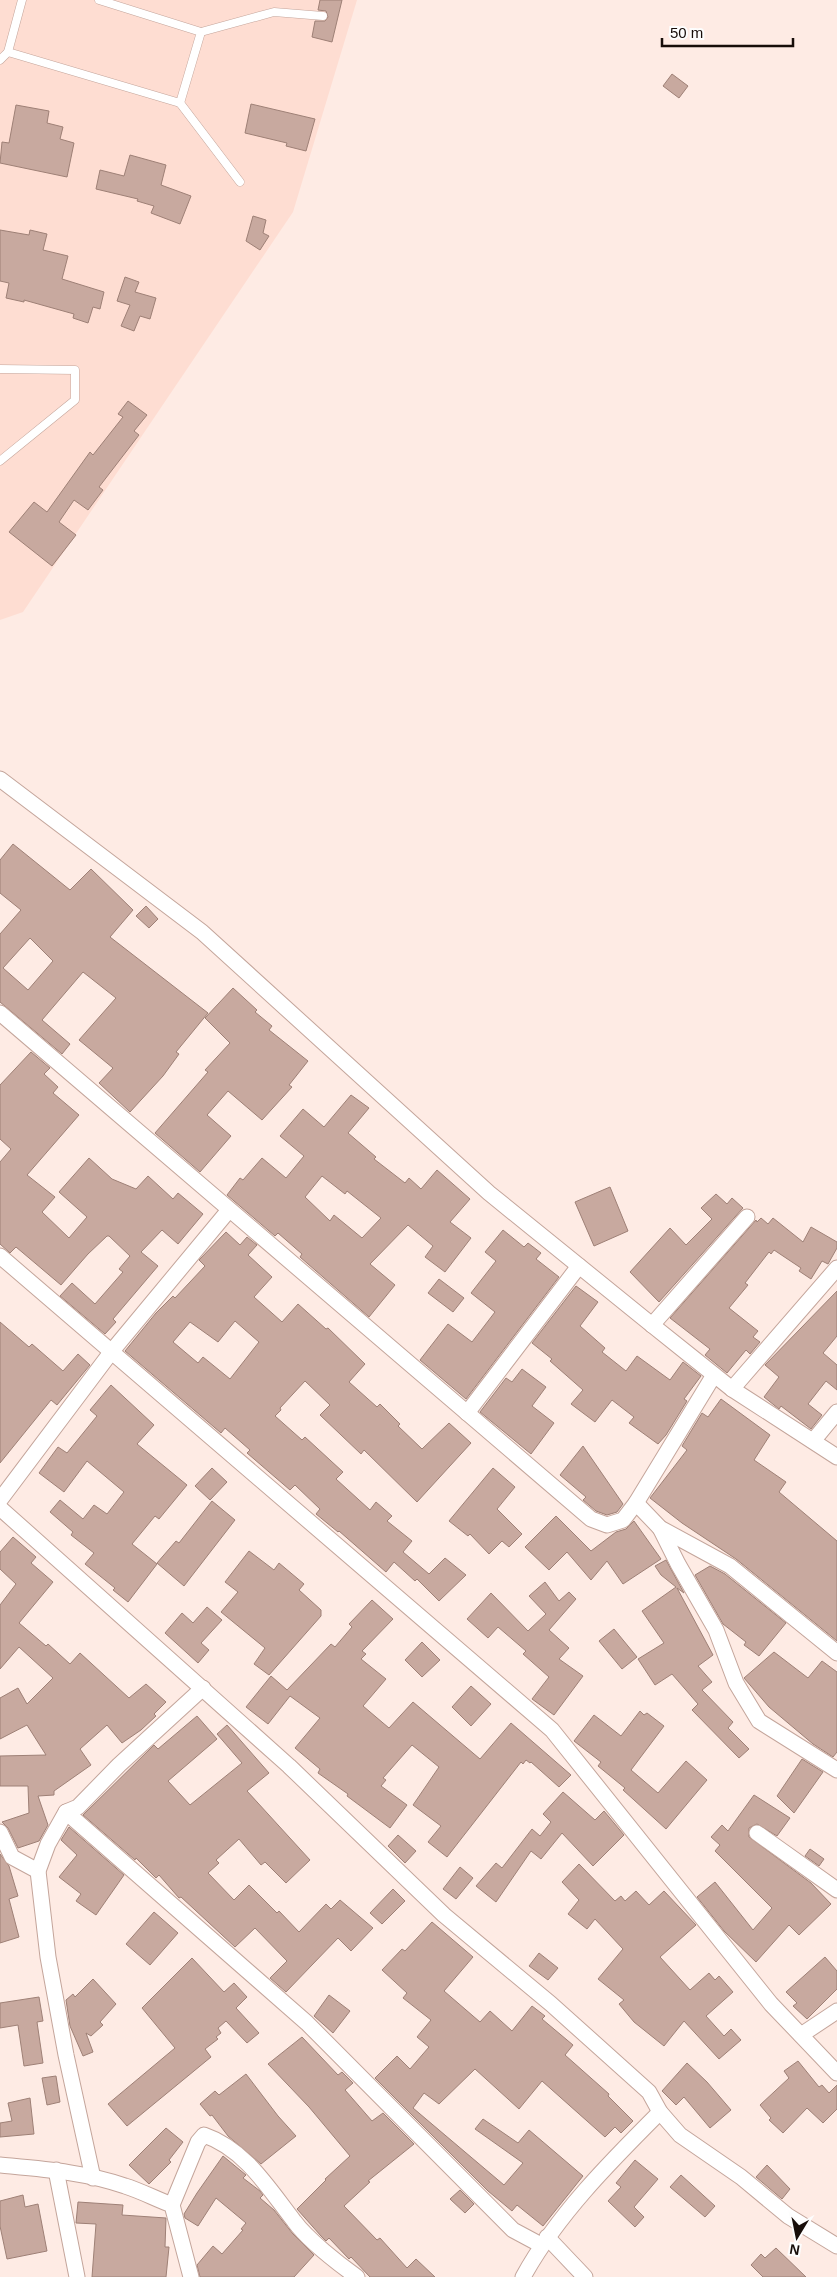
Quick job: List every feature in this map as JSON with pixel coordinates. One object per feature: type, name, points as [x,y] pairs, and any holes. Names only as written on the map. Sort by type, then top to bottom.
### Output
[{"type":"street","points":[[0,779],[202,932],[489,1193],[714,1376],[837,1457]]},
{"type":"street","points":[[0,1013],[591,1519],[607,1525],[623,1520],[636,1504],[714,1376]]},
{"type":"street","points":[[0,1500],[112,1350],[229,1210]]},
{"type":"street","points":[[652,1325],[746,1217]]},
{"type":"street","points":[[0,1256],[112,1350],[552,1730],[771,2004],[837,2073]]},
{"type":"street","points":[[467,1414],[579,1266]]},
{"type":"street","points":[[732,1389],[837,1268]]},
{"type":"street","points":[[813,1441],[837,1412]]},
{"type":"street","points":[[636,1504],[660,1528],[730,1566],[837,1653]]},
{"type":"street","points":[[0,1508],[289,1766],[444,1915],[551,2004],[649,2092],[660,2112],[680,2135],[741,2177],[788,2216],[837,2246]]},
{"type":"street","points":[[660,1528],[678,1564],[716,1630],[736,1683],[760,1722],[837,1770]]},
{"type":"street","points":[[93,2178],[48,1957],[38,1871],[48,1844],[66,1812],[78,1807],[119,1765],[203,1688]]},
{"type":"street","points":[[66,1812],[307,2023],[513,2230],[544,2241],[585,2277]]},
{"type":"street","points":[[0,1832],[12,1857],[38,1871]]},
{"type":"street","points":[[757,1833],[837,1890]]},
{"type":"street","points":[[801,2035],[837,2011]]},
{"type":"street","points":[[522,2277],[544,2241],[623,2149],[660,2112]]},
{"type":"street","points":[[190,2277],[172,2205],[198,2142],[204,2135],[216,2139],[244,2159],[280,2201],[295,2223],[358,2277]]},
{"type":"street","points":[[0,2165],[56,2170],[93,2178],[126,2186],[172,2205]]},
{"type":"street","points":[[56,2170],[77,2277]]},
{"type":"lane","points":[[0,60],[8,52],[22,0]]},
{"type":"lane","points":[[99,0],[201,32],[274,12],[323,16]]},
{"type":"lane","points":[[180,103],[201,32]]},
{"type":"lane","points":[[8,52],[180,103],[240,182]]},
{"type":"lane","points":[[0,369],[75,370],[75,400],[0,461]]},
{"type":"shaded area","points":[[0,0],[357,0],[293,212],[23,612],[0,620]]},
{"type":"building","points":[[320,0],[342,0],[332,42],[312,37],[315,21],[325,21],[328,17],[326,11],[318,10]]},
{"type":"building","points":[[672,74],[688,86],[679,98],[663,86]]},
{"type":"building","points":[[251,104],[315,119],[306,151],[286,146],[287,143],[245,133]]},
{"type":"building","points":[[16,105],[49,111],[47,123],[63,127],[60,139],[74,143],[67,177],[0,163],[2,142],[9,143]]},
{"type":"building","points":[[130,155],[166,165],[161,185],[191,196],[180,224],[151,213],[154,206],[137,201],[138,199],[96,189],[100,170],[124,176]]},
{"type":"building","points":[[253,216],[266,220],[263,233],[269,236],[260,250],[246,241]]},
{"type":"building","points":[[0,230],[29,235],[30,230],[47,234],[43,250],[68,256],[62,279],[104,292],[100,309],[93,307],[88,323],[73,318],[74,314],[24,300],[24,302],[6,298],[9,283],[0,281]]},
{"type":"building","points":[[125,277],[139,282],[135,292],[156,298],[150,319],[140,316],[134,331],[121,326],[130,305],[117,301]]},
{"type":"building","points":[[128,401],[147,415],[134,431],[139,435],[99,487],[103,490],[88,510],[74,500],[59,522],[76,535],[52,566],[9,532],[34,502],[47,512],[90,452],[93,455],[123,417],[118,414]]},
{"type":"building","points":[[13,844],[70,890],[91,869],[133,910],[110,937],[208,1013],[176,1052],[179,1054],[163,1076],[130,1112],[99,1083],[113,1068],[79,1040],[116,998],[83,972],[42,1020],[70,1044],[62,1054],[0,1002],[0,934],[21,910],[0,893],[0,860]],"holes":[[[30,938],[53,961],[28,990],[3,968]]]},
{"type":"building","points":[[146,906],[158,919],[149,928],[136,916]]},
{"type":"building","points":[[233,988],[257,1010],[255,1012],[272,1026],[269,1030],[308,1061],[289,1085],[292,1087],[262,1120],[228,1091],[207,1115],[231,1136],[200,1172],[155,1133],[208,1072],[205,1070],[230,1043],[205,1018]]},
{"type":"building","points":[[31,1052],[50,1068],[44,1074],[58,1087],[53,1093],[79,1115],[27,1175],[55,1197],[42,1212],[69,1238],[87,1217],[59,1192],[89,1158],[112,1179],[136,1189],[148,1176],[173,1199],[178,1193],[203,1214],[178,1244],[162,1230],[141,1252],[158,1266],[113,1319],[116,1322],[105,1334],[60,1296],[72,1283],[95,1304],[123,1272],[119,1269],[130,1256],[109,1236],[88,1254],[61,1285],[16,1247],[10,1253],[0,1244],[0,1162],[11,1149],[0,1139],[0,1085]]},
{"type":"building","points":[[351,1095],[369,1108],[348,1133],[376,1157],[374,1159],[405,1183],[409,1178],[421,1189],[437,1170],[470,1199],[450,1222],[471,1238],[445,1272],[425,1257],[433,1246],[408,1225],[370,1264],[395,1285],[369,1317],[300,1257],[302,1254],[278,1233],[275,1236],[227,1195],[240,1178],[243,1180],[262,1158],[286,1178],[304,1156],[280,1136],[303,1109],[324,1127]],"holes":[[[322,1176],[345,1194],[347,1191],[381,1218],[362,1238],[334,1215],[330,1221],[305,1197]]]},
{"type":"building","points":[[610,1187],[628,1231],[594,1246],[575,1202]]},
{"type":"building","points":[[716,1194],[727,1204],[732,1198],[743,1208],[659,1302],[630,1272],[670,1228],[686,1245],[712,1219],[701,1208]]},
{"type":"building","points":[[761,1218],[768,1224],[773,1218],[803,1242],[811,1227],[837,1242],[837,1248],[828,1264],[822,1261],[811,1279],[799,1271],[801,1268],[774,1250],[771,1254],[769,1252],[745,1283],[748,1285],[729,1308],[758,1331],[753,1337],[760,1342],[750,1354],[746,1350],[727,1373],[705,1355],[710,1349],[670,1318],[756,1220],[757,1222]]},
{"type":"building","points":[[503,1230],[524,1247],[528,1243],[541,1253],[536,1259],[559,1277],[466,1399],[420,1360],[448,1324],[472,1342],[495,1312],[471,1293],[496,1261],[485,1252]]},
{"type":"building","points":[[226,1232],[240,1245],[247,1237],[257,1245],[248,1255],[272,1277],[254,1297],[282,1322],[298,1304],[326,1329],[328,1328],[365,1364],[349,1382],[377,1407],[380,1404],[400,1424],[398,1426],[422,1449],[449,1423],[471,1443],[417,1502],[364,1450],[361,1454],[320,1415],[330,1405],[305,1381],[275,1416],[302,1440],[305,1437],[343,1472],[336,1479],[370,1510],[376,1502],[392,1516],[387,1521],[412,1541],[403,1552],[429,1574],[445,1558],[466,1575],[439,1601],[417,1579],[415,1581],[394,1562],[386,1572],[339,1531],[316,1514],[320,1509],[295,1485],[290,1490],[247,1453],[250,1450],[225,1428],[221,1433],[125,1351],[156,1313],[173,1296],[175,1298],[205,1266],[199,1260]],"holes":[[[235,1321],[259,1342],[230,1379],[203,1357],[198,1363],[173,1342],[190,1322],[218,1342]]]},
{"type":"building","points":[[439,1279],[464,1298],[453,1312],[428,1293]]},
{"type":"building","points":[[576,1286],[598,1302],[580,1326],[605,1348],[602,1352],[626,1371],[637,1356],[670,1380],[683,1362],[701,1376],[684,1399],[687,1401],[666,1435],[658,1444],[629,1423],[634,1417],[612,1400],[595,1422],[571,1404],[583,1390],[550,1361],[552,1359],[532,1343]]},
{"type":"building","points":[[837,1291],[837,1336],[823,1353],[837,1365],[837,1390],[826,1381],[808,1404],[822,1415],[811,1429],[781,1406],[779,1409],[764,1397],[779,1377],[765,1365]]},
{"type":"building","points":[[0,1322],[29,1347],[32,1344],[63,1371],[78,1354],[90,1365],[57,1405],[51,1400],[0,1463]]},
{"type":"building","points":[[522,1369],[546,1387],[532,1406],[554,1423],[531,1454],[480,1412],[506,1378],[512,1382]]},
{"type":"building","points":[[111,1385],[154,1425],[137,1444],[187,1485],[159,1519],[155,1516],[132,1544],[157,1564],[128,1602],[113,1590],[115,1588],[85,1564],[94,1553],[71,1535],[73,1532],[50,1512],[60,1500],[83,1519],[94,1505],[107,1514],[124,1492],[87,1461],[64,1492],[39,1473],[58,1447],[67,1453],[97,1416],[90,1410]]},
{"type":"building","points":[[721,1399],[770,1435],[754,1460],[786,1482],[779,1492],[837,1541],[837,1641],[736,1559],[682,1523],[650,1498],[687,1450],[682,1446],[702,1413],[708,1417]]},
{"type":"building","points":[[583,1446],[623,1504],[617,1512],[607,1515],[596,1511],[583,1500],[586,1497],[560,1475]]},
{"type":"building","points":[[212,1468],[227,1482],[210,1500],[195,1486]]},
{"type":"building","points":[[493,1468],[515,1487],[497,1509],[522,1534],[509,1547],[502,1541],[489,1554],[470,1534],[468,1536],[449,1521]]},
{"type":"building","points":[[212,1501],[235,1520],[184,1586],[157,1563],[176,1541],[179,1543]]},
{"type":"building","points":[[556,1516],[591,1551],[616,1532],[626,1529],[634,1521],[661,1559],[623,1584],[607,1561],[591,1580],[567,1552],[549,1570],[525,1547]]},
{"type":"building","points":[[13,1537],[36,1557],[31,1563],[53,1582],[19,1623],[46,1646],[48,1644],[70,1664],[80,1653],[129,1698],[146,1684],[166,1702],[154,1714],[156,1716],[141,1730],[122,1743],[107,1725],[80,1749],[91,1765],[54,1791],[54,1795],[38,1796],[48,1825],[39,1841],[18,1848],[8,1828],[2,1822],[29,1813],[28,1786],[0,1786],[0,1756],[46,1755],[27,1725],[0,1739],[0,1698],[18,1688],[27,1704],[53,1678],[19,1647],[0,1669],[0,1605],[16,1584],[0,1569],[0,1552]]},
{"type":"building","points":[[249,1551],[274,1570],[279,1563],[304,1584],[299,1590],[321,1610],[321,1616],[269,1675],[254,1664],[265,1648],[221,1612],[238,1592],[225,1582]]},
{"type":"building","points":[[666,1560],[684,1593],[677,1588],[713,1655],[698,1666],[712,1682],[702,1690],[733,1722],[728,1728],[749,1749],[739,1758],[692,1710],[698,1704],[672,1674],[655,1685],[638,1659],[664,1643],[642,1611],[676,1587],[661,1575],[655,1566]]},
{"type":"building","points":[[710,1566],[725,1574],[786,1623],[759,1656],[744,1645],[746,1642],[723,1624],[695,1575]]},
{"type":"building","points":[[545,1582],[559,1601],[569,1592],[576,1599],[549,1630],[569,1648],[559,1659],[583,1676],[554,1715],[532,1699],[549,1677],[523,1654],[526,1651],[498,1627],[488,1638],[467,1619],[491,1593],[528,1631],[546,1614],[529,1596]]},
{"type":"building","points":[[372,1600],[393,1619],[362,1651],[366,1654],[361,1659],[386,1679],[363,1706],[389,1728],[413,1702],[480,1759],[511,1723],[571,1775],[559,1787],[531,1762],[526,1760],[523,1764],[521,1762],[447,1857],[428,1842],[441,1826],[413,1805],[439,1767],[412,1745],[383,1778],[386,1780],[381,1786],[407,1805],[390,1828],[347,1796],[348,1794],[318,1773],[320,1769],[295,1748],[320,1718],[290,1696],[268,1724],[246,1707],[271,1676],[287,1690],[331,1644],[335,1647],[352,1627],[349,1624]]},
{"type":"building","points":[[207,1607],[222,1620],[201,1643],[209,1650],[198,1663],[165,1633],[182,1613],[193,1623]]},
{"type":"building","points":[[614,1629],[637,1657],[622,1669],[599,1641]]},
{"type":"building","points":[[422,1642],[440,1660],[422,1677],[405,1660]]},
{"type":"building","points":[[774,1652],[808,1678],[822,1661],[837,1672],[837,1752],[833,1757],[813,1744],[769,1707],[744,1678]]},
{"type":"building","points":[[471,1686],[491,1704],[471,1726],[452,1707]]},
{"type":"building","points":[[640,1711],[644,1715],[647,1713],[664,1726],[631,1770],[658,1793],[686,1761],[707,1780],[666,1829],[623,1790],[625,1788],[598,1766],[601,1762],[574,1741],[594,1715],[621,1736]]},
{"type":"building","points":[[197,1716],[217,1739],[168,1781],[190,1805],[242,1763],[217,1734],[227,1725],[269,1773],[247,1791],[310,1860],[286,1883],[265,1862],[261,1865],[239,1839],[216,1860],[219,1863],[208,1873],[234,1900],[249,1885],[277,1913],[279,1911],[299,1932],[326,1904],[331,1909],[340,1900],[373,1928],[351,1951],[338,1938],[286,1992],[270,1978],[287,1961],[255,1928],[235,1947],[181,1897],[179,1898],[159,1875],[156,1878],[136,1858],[135,1860],[83,1815],[154,1745],[158,1749]]},
{"type":"building","points":[[802,1759],[823,1772],[794,1813],[777,1796]]},
{"type":"building","points":[[563,1792],[595,1820],[604,1811],[624,1835],[593,1866],[562,1833],[541,1859],[531,1851],[496,1902],[476,1886],[496,1863],[502,1868],[532,1829],[540,1836],[551,1822],[543,1814]]},
{"type":"building","points":[[754,1795],[790,1818],[777,1836],[757,1824],[749,1828],[749,1837],[811,1883],[831,1904],[799,1935],[789,1925],[756,1962],[724,1931],[697,1897],[715,1882],[753,1930],[772,1908],[715,1851],[720,1845],[711,1837],[722,1825],[728,1831]]},
{"type":"building","points":[[69,1827],[124,1875],[96,1915],[76,1901],[81,1894],[59,1877],[77,1855],[61,1840]]},
{"type":"building","points":[[398,1835],[416,1851],[405,1863],[388,1846]]},
{"type":"building","points":[[810,1849],[824,1859],[819,1866],[805,1856]]},
{"type":"building","points":[[0,1854],[9,1866],[18,1896],[9,1899],[19,1937],[0,1943]]},
{"type":"building","points":[[579,1864],[615,1901],[621,1896],[625,1901],[636,1891],[649,1905],[664,1891],[696,1925],[660,1957],[690,1990],[709,1973],[715,1980],[719,1976],[733,1992],[706,2016],[724,2036],[731,2029],[741,2040],[719,2059],[684,2021],[664,2046],[634,2022],[619,2004],[624,2000],[598,1979],[623,1949],[595,1919],[587,1929],[568,1914],[579,1900],[562,1882]]},
{"type":"building","points":[[460,1867],[473,1878],[456,1899],[443,1889]]},
{"type":"building","points":[[393,1889],[405,1901],[382,1924],[370,1913]]},
{"type":"building","points":[[154,1912],[178,1933],[150,1965],[126,1944]]},
{"type":"building","points":[[432,1922],[473,1957],[444,1991],[480,2022],[490,2011],[512,2031],[532,2006],[545,2016],[542,2019],[573,2045],[565,2055],[609,2094],[608,2096],[633,2121],[621,2133],[615,2127],[605,2137],[542,2081],[519,2109],[475,2069],[439,2104],[424,2093],[413,2108],[504,2185],[523,2163],[475,2129],[483,2119],[518,2143],[529,2130],[583,2176],[543,2226],[517,2205],[512,2211],[488,2191],[375,2078],[397,2056],[410,2069],[429,2047],[417,2037],[431,2020],[403,1998],[407,1993],[382,1970],[402,1949],[405,1951]]},
{"type":"building","points":[[539,1953],[558,1968],[548,1980],[529,1966]]},
{"type":"building","points":[[825,1957],[837,1971],[837,1989],[807,2019],[793,2006],[797,2003],[786,1992]]},
{"type":"building","points":[[192,1958],[224,1992],[234,1983],[247,1997],[236,2008],[259,2033],[247,2043],[226,2021],[218,2028],[221,2033],[216,2037],[218,2039],[205,2049],[211,2057],[127,2126],[108,2104],[175,2048],[142,2008]]},
{"type":"building","points":[[93,1979],[116,2004],[100,2022],[103,2025],[91,2036],[86,2033],[93,2052],[83,2056],[70,2026],[66,2000],[73,1994],[75,1997]]},
{"type":"building","points":[[329,1995],[350,2011],[333,2033],[314,2016]]},
{"type":"building","points":[[39,1997],[43,2021],[37,2022],[43,2063],[24,2066],[18,2025],[0,2028],[0,2003]]},
{"type":"building","points":[[302,2037],[338,2075],[342,2072],[353,2083],[345,2090],[372,2121],[383,2113],[414,2144],[368,2181],[370,2182],[344,2206],[377,2240],[380,2238],[407,2268],[416,2259],[435,2277],[370,2277],[329,2238],[326,2241],[297,2209],[350,2156],[309,2107],[268,2064]]},
{"type":"building","points":[[798,2061],[819,2087],[822,2085],[829,2093],[837,2085],[837,2109],[823,2123],[807,2108],[783,2133],[769,2120],[771,2118],[760,2105],[789,2078],[784,2071]]},
{"type":"building","points":[[687,2063],[707,2082],[731,2110],[710,2128],[684,2097],[676,2105],[662,2091]]},
{"type":"building","points":[[246,2074],[296,2136],[261,2164],[228,2136],[212,2115],[210,2116],[200,2104],[215,2091],[219,2095]]},
{"type":"building","points":[[56,2076],[60,2102],[47,2105],[42,2078]]},
{"type":"building","points":[[30,2098],[34,2134],[0,2137],[0,2123],[12,2121],[8,2103]]},
{"type":"building","points":[[166,2128],[183,2142],[169,2160],[171,2162],[149,2184],[129,2165]]},
{"type":"building","points":[[223,2156],[246,2175],[243,2178],[263,2195],[260,2198],[274,2210],[293,2234],[314,2255],[294,2277],[200,2277],[197,2265],[213,2246],[222,2254],[243,2230],[241,2229],[246,2223],[216,2198],[198,2226],[185,2218],[184,2214]]},
{"type":"building","points":[[635,2160],[658,2179],[634,2207],[644,2217],[635,2227],[608,2201],[621,2187],[616,2183]]},
{"type":"building","points":[[767,2165],[790,2189],[782,2199],[756,2177]]},
{"type":"building","points":[[681,2175],[715,2206],[705,2217],[670,2187]]},
{"type":"building","points":[[460,2190],[474,2204],[465,2213],[450,2199]]},
{"type":"building","points":[[23,2195],[25,2207],[38,2204],[47,2251],[7,2259],[0,2226],[0,2201]]},
{"type":"building","points":[[78,2202],[123,2205],[122,2215],[166,2218],[165,2247],[169,2247],[166,2277],[92,2277],[96,2224],[76,2223]]},
{"type":"building","points":[[776,2248],[806,2277],[763,2277],[751,2265],[761,2254],[765,2258]]}]
